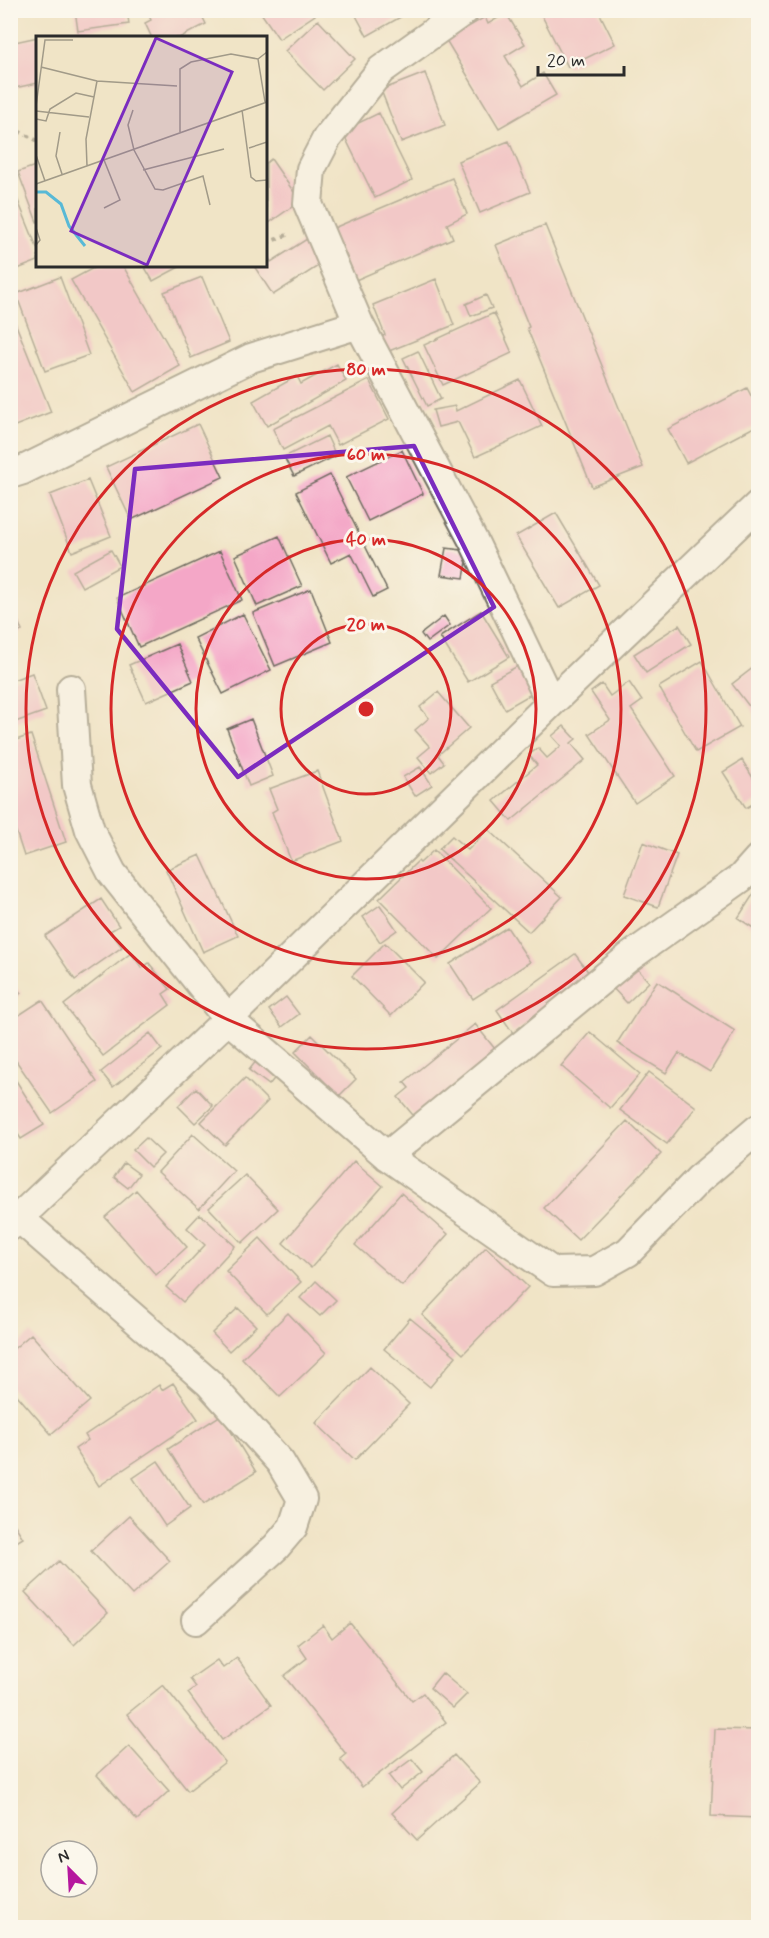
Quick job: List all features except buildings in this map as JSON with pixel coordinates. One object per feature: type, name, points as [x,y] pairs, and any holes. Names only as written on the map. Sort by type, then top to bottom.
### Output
[{"type":"street","points":[[465,10],[381,70],[327,138],[311,169],[308,204],[359,324],[474,542],[551,703]]},
{"type":"street","points":[[10,474],[23,470],[251,358],[359,324]]},
{"type":"street","points":[[196,1620],[276,1547],[293,1527],[302,1499],[280,1462],[210,1383],[15,1222],[759,505]]},
{"type":"street","points":[[71,689],[77,785],[90,830],[112,873],[228,1019],[387,1156],[553,1272],[594,1272],[628,1252],[699,1179],[759,1129]]},
{"type":"street","points":[[387,1156],[628,958],[741,878],[759,859]]},
{"type":"path","points":[[10,127],[36,140]]},
{"type":"highlighted area","points":[[414,446],[494,607],[238,777],[117,629],[135,469]]}]
